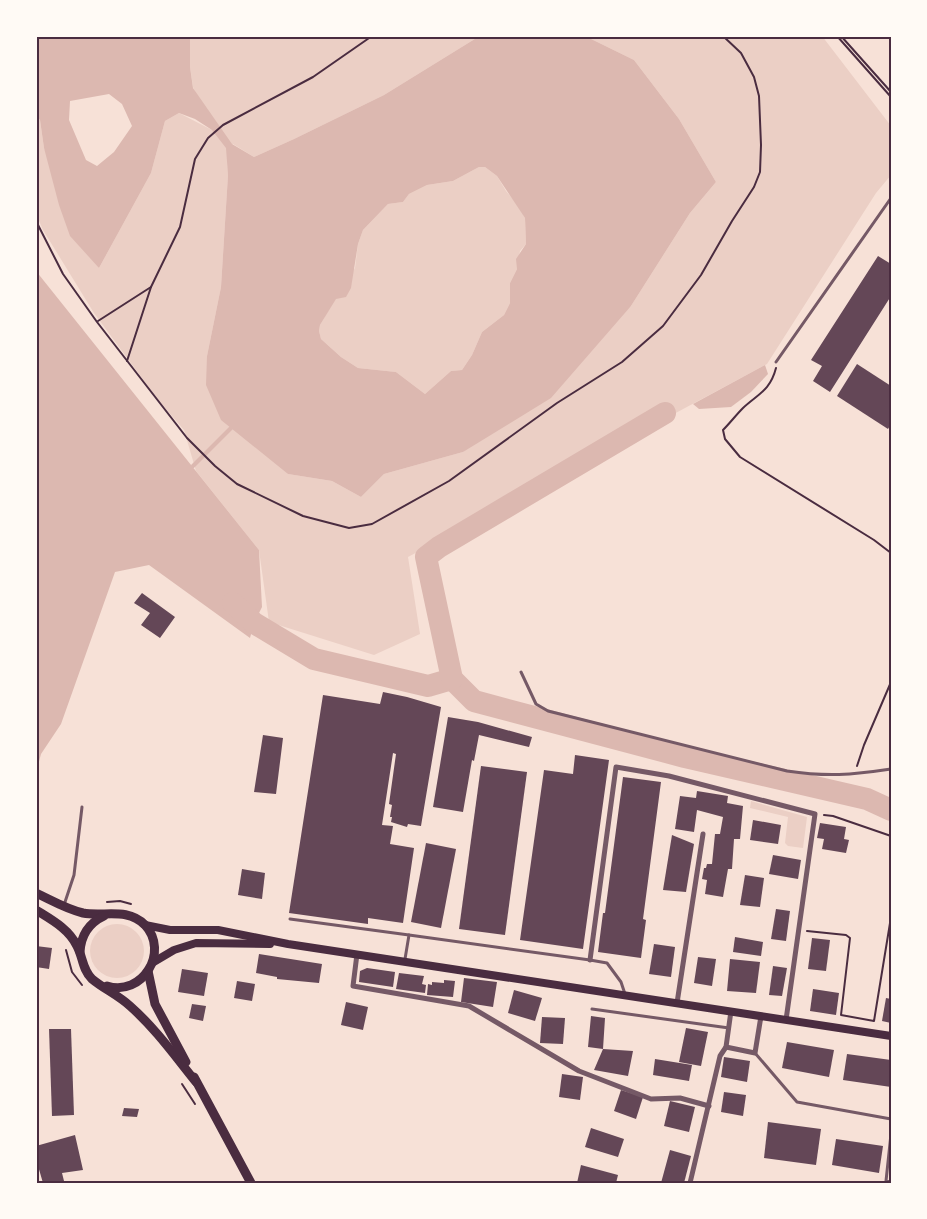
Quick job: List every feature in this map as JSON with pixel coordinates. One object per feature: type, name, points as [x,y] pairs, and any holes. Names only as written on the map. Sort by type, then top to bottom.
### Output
[{"type":"main road","points":[[36,893],[86,914],[128,915],[145,925],[170,930],[218,930],[288,944],[891,1036]]},
{"type":"main road","points":[[36,910],[62,927],[73,938],[85,970],[92,978],[129,1004],[196,1082]]},
{"type":"main road","points":[[80,953],[82,938],[88,928],[94,921],[109,914]]},
{"type":"main road","points":[[145,925],[153,939],[154,948],[150,967],[155,1004],[251,1183]]},
{"type":"main road","points":[[102,985],[112,988],[130,986],[142,978],[150,967],[174,950],[196,943],[288,944]]},
{"type":"street","points":[[591,960],[616,767],[669,776],[815,814],[786,1020]]},
{"type":"street","points":[[677,1003],[703,834]]},
{"type":"street","points":[[357,954],[353,986],[469,1006],[579,1071],[651,1099],[680,1098],[709,1106]]},
{"type":"street","points":[[690,1183],[720,1056],[726,1047],[731,1011]]},
{"type":"street","points":[[726,1047],[755,1053],[762,1016]]},
{"type":"lane","points":[[776,362],[891,198]]},
{"type":"lane","points":[[521,672],[537,704],[548,711],[814,776],[854,775],[891,769]]},
{"type":"lane","points":[[63,906],[74,875],[82,807]]},
{"type":"lane","points":[[290,919],[608,963],[621,982],[626,995]]},
{"type":"lane","points":[[404,962],[409,935]]},
{"type":"lane","points":[[592,1009],[729,1028]]},
{"type":"lane","points":[[755,1053],[797,1102],[891,1119]]},
{"type":"lane","points":[[891,1134],[886,1181],[891,1182]]},
{"type":"path","points":[[126,362],[151,287],[180,227],[195,159],[208,138],[223,125],[313,77],[372,36]]},
{"type":"path","points":[[36,221],[63,274],[126,362],[187,438],[237,484],[303,516],[349,528],[372,524],[448,481],[622,362],[663,326],[701,275],[754,187],[760,172],[759,96],[754,77],[741,52],[723,36]]},
{"type":"path","points":[[839,36],[891,94]]},
{"type":"path","points":[[97,322],[151,287]]},
{"type":"path","points":[[776,362],[769,384],[760,396],[744,407],[723,430],[725,440],[740,457],[874,540],[891,553]]},
{"type":"path","points":[[854,775],[891,682]]},
{"type":"path","points":[[815,814],[833,816],[891,836]]},
{"type":"path","points":[[799,930],[846,935],[850,938],[841,1015],[874,1021],[891,916]]},
{"type":"path","points":[[65,946],[72,972],[88,991]]},
{"type":"path","points":[[177,1075],[199,1111]]},
{"type":"path","points":[[36,1175],[38,1183]]},
{"type":"shaded area","points":[[36,36],[190,36],[193,88],[232,144],[254,157],[384,95],[478,37],[585,36],[634,60],[679,119],[716,182],[690,213],[631,306],[551,398],[463,452],[384,474],[361,497],[332,481],[288,474],[221,420],[206,385],[207,356],[221,287],[228,175],[226,148],[212,130],[195,119],[179,113],[165,121],[151,173],[99,268],[70,236],[44,148],[40,120],[36,115]],"holes":[[[109,94],[122,104],[132,126],[114,152],[97,166],[86,160],[69,120],[70,101]],[[479,167],[485,167],[497,176],[525,218],[526,244],[516,259],[517,269],[510,283],[510,303],[504,315],[482,332],[472,355],[462,370],[451,371],[425,394],[396,372],[358,368],[341,357],[321,339],[320,325],[336,299],[346,297],[351,288],[358,244],[363,230],[388,204],[403,202],[409,194],[427,185],[453,181]]]},
{"type":"shaded area","points":[[190,36],[484,36],[478,37],[384,95],[254,157],[233,144],[227,148],[228,175],[221,287],[207,356],[288,474],[332,481],[361,497],[384,474],[463,452],[631,306],[690,213],[716,182],[679,119],[634,60],[585,36],[822,36],[891,126],[891,175],[876,193],[767,364],[408,557],[420,634],[374,655],[269,622],[259,550],[196,471],[184,430],[158,400],[94,313],[43,230],[36,214],[36,115],[40,120],[44,148],[99,268],[151,173],[165,121],[179,113],[212,130],[193,87],[190,67]]},
{"type":"shaded area","points":[[479,167],[485,167],[497,176],[525,218],[526,244],[520,251],[517,269],[510,283],[510,303],[504,315],[482,332],[472,355],[462,370],[451,371],[425,394],[396,372],[358,368],[341,357],[321,339],[320,325],[355,268],[358,244],[363,230],[388,204],[403,202],[409,194],[427,185],[453,181]]},
{"type":"shaded area","points":[[36,271],[259,550],[262,607],[250,638],[149,565],[115,572],[61,724],[41,754],[36,773]]},
{"type":"shaded area","points":[[765,365],[768,374],[751,392],[731,407],[699,409],[693,404]]},
{"type":"shaded area","points":[[751,801],[807,817],[803,848],[788,846],[785,843],[788,817],[750,808]]},
{"type":"shaded area","points":[[112,924],[122,924],[132,928],[140,936],[144,951],[140,966],[132,974],[122,978],[112,978],[102,974],[94,966],[90,956],[90,946],[94,936],[102,928]]},
{"type":"building","points":[[878,256],[891,264],[891,296],[830,392],[813,381],[822,366],[811,360]]},
{"type":"building","points":[[857,364],[891,386],[891,424],[888,429],[837,396]]},
{"type":"building","points":[[142,593],[175,617],[160,638],[141,625],[150,613],[134,603]]},
{"type":"building","points":[[383,692],[441,707],[421,826],[408,824],[407,827],[391,822],[392,805],[389,804],[396,754],[393,753],[382,825],[393,826],[390,844],[414,848],[403,923],[368,918],[368,924],[289,913],[323,695],[380,704]]},
{"type":"building","points":[[448,717],[478,722],[532,737],[529,747],[479,735],[463,812],[433,807]]},
{"type":"building","points":[[263,735],[283,738],[276,794],[254,792]]},
{"type":"building","points":[[575,755],[609,760],[583,949],[520,940],[544,770],[573,774]]},
{"type":"building","points":[[481,766],[527,772],[505,935],[459,929]]},
{"type":"building","points":[[623,777],[661,782],[643,919],[646,920],[641,958],[598,952]]},
{"type":"building","points":[[697,791],[728,796],[727,803],[743,806],[740,839],[734,839],[732,869],[728,869],[723,897],[705,894],[707,880],[702,879],[704,868],[707,864],[712,864],[715,834],[720,834],[723,817],[697,810],[694,832],[675,829],[680,796],[696,798]]},
{"type":"building","points":[[753,820],[781,825],[778,844],[750,840]]},
{"type":"building","points":[[820,823],[846,827],[844,839],[849,840],[846,853],[822,849],[824,839],[817,838]]},
{"type":"building","points":[[672,835],[694,844],[686,892],[663,890]]},
{"type":"building","points":[[426,843],[456,849],[441,928],[411,922]]},
{"type":"building","points":[[773,855],[801,860],[798,879],[769,874]]},
{"type":"building","points":[[242,869],[265,873],[262,899],[238,895]]},
{"type":"building","points":[[745,875],[764,878],[760,907],[740,905]]},
{"type":"building","points":[[776,909],[790,911],[786,941],[771,939]]},
{"type":"building","points":[[735,937],[763,942],[761,956],[733,952]]},
{"type":"building","points":[[812,938],[830,940],[826,971],[808,969]]},
{"type":"building","points":[[654,944],[675,947],[671,977],[649,974]]},
{"type":"building","points":[[36,946],[52,948],[49,969],[36,967]]},
{"type":"building","points":[[259,954],[322,964],[319,983],[277,979],[277,977],[256,973]]},
{"type":"building","points":[[698,957],[716,959],[712,986],[694,983]]},
{"type":"building","points":[[730,959],[760,962],[756,993],[727,991]]},
{"type":"building","points":[[773,966],[787,968],[782,996],[769,995]]},
{"type":"building","points":[[367,968],[395,972],[393,987],[359,982],[360,971]]},
{"type":"building","points":[[182,969],[208,973],[204,996],[178,992]]},
{"type":"building","points":[[399,973],[424,976],[422,984],[426,985],[425,993],[396,989]]},
{"type":"building","points":[[464,978],[497,982],[493,1007],[461,1002]]},
{"type":"building","points":[[444,980],[455,981],[453,997],[427,995],[428,984],[444,983]]},
{"type":"building","points":[[237,981],[255,984],[252,1001],[234,998]]},
{"type":"building","points":[[813,989],[839,993],[836,1015],[810,1011]]},
{"type":"building","points":[[514,990],[542,998],[535,1021],[508,1013]]},
{"type":"building","points":[[886,998],[891,999],[891,1023],[882,1021]]},
{"type":"building","points":[[346,1002],[368,1007],[363,1030],[341,1025]]},
{"type":"building","points":[[192,1004],[206,1006],[203,1021],[189,1018]]},
{"type":"building","points":[[591,1016],[605,1018],[603,1049],[588,1047]]},
{"type":"building","points":[[542,1017],[565,1018],[563,1044],[540,1043]]},
{"type":"building","points":[[686,1028],[708,1032],[701,1066],[679,1062]]},
{"type":"building","points":[[49,1029],[71,1029],[74,1115],[52,1116]]},
{"type":"building","points":[[787,1042],[834,1050],[829,1077],[782,1068]]},
{"type":"building","points":[[603,1049],[633,1051],[628,1076],[594,1070]]},
{"type":"building","points":[[847,1054],[891,1060],[891,1087],[843,1080]]},
{"type":"building","points":[[724,1057],[750,1061],[747,1082],[721,1077]]},
{"type":"building","points":[[655,1059],[692,1065],[689,1081],[653,1075]]},
{"type":"building","points":[[562,1074],[583,1077],[580,1100],[559,1097]]},
{"type":"building","points":[[621,1090],[643,1097],[636,1119],[614,1111]]},
{"type":"building","points":[[724,1092],[746,1095],[743,1116],[721,1112]]},
{"type":"building","points":[[670,1101],[695,1107],[689,1132],[664,1126]]},
{"type":"building","points":[[124,1108],[139,1109],[137,1117],[122,1116]]},
{"type":"building","points":[[768,1122],[821,1129],[816,1165],[764,1158]]},
{"type":"building","points":[[591,1128],[624,1139],[618,1157],[585,1147]]},
{"type":"building","points":[[75,1135],[83,1170],[62,1173],[64,1181],[43,1183],[36,1159],[36,1146]]},
{"type":"building","points":[[836,1139],[883,1146],[879,1173],[832,1165]]},
{"type":"building","points":[[670,1150],[691,1156],[684,1183],[661,1183]]},
{"type":"building","points":[[581,1165],[618,1175],[616,1183],[577,1183]]},
{"type":"waterway","points":[[452,679],[426,557],[439,547],[665,413]]},
{"type":"waterway","points":[[193,466],[231,428]]},
{"type":"waterway","points":[[233,603],[254,623],[314,659],[428,686],[452,679],[474,701],[685,757],[867,799],[891,810]]}]
